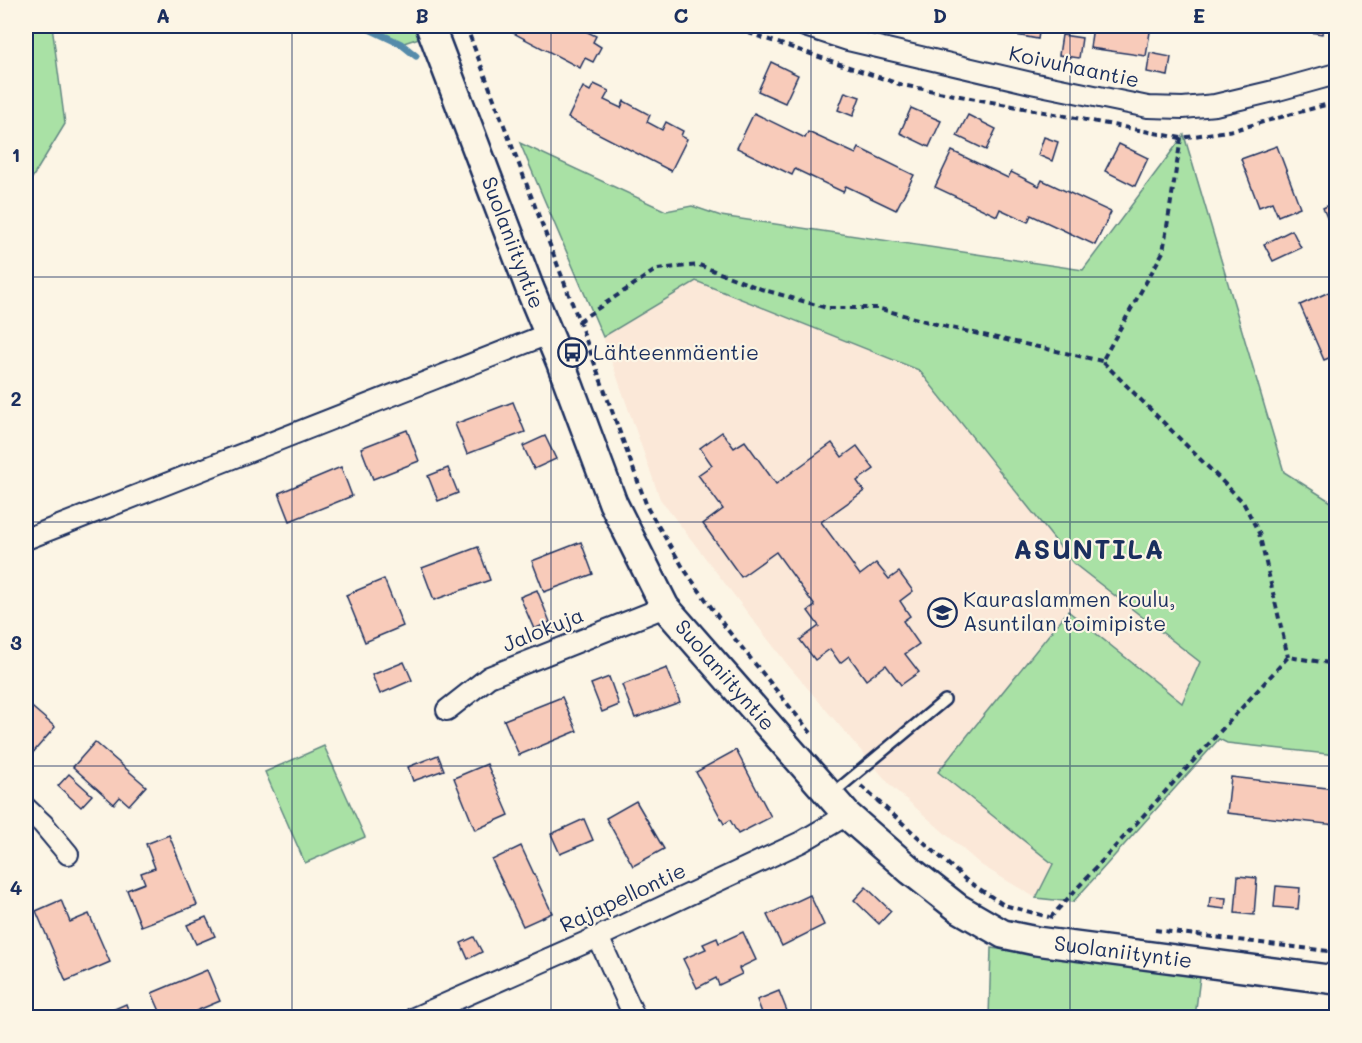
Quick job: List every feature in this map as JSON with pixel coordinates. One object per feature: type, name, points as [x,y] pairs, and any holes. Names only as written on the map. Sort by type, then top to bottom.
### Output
[{"type":"street","name":"Suolaniityntie","points":[[430,26],[613,503],[665,607],[839,805],[911,871],[958,908],[1003,934],[1036,941],[1336,980]]},
{"type":"street","name":"Koivuhaantie","points":[[804,26],[905,54],[1148,107],[1183,108],[1215,105],[1336,74]]},
{"type":"street","points":[[26,539],[548,334]]},
{"type":"street","name":"Jalokuja","points":[[447,710],[489,677],[665,607]]},
{"type":"street","name":"Rajapellontie","points":[[414,1017],[598,936],[801,842],[839,805]]},
{"type":"street","points":[[26,808],[44,825],[68,854]]},
{"type":"street","points":[[598,936],[635,1017]]},
{"type":"lane","points":[[839,805],[852,777],[945,700]]},
{"type":"path","points":[[466,26],[648,509],[684,569],[726,628],[814,737]]},
{"type":"path","points":[[1102,361],[1163,252],[1181,138]]},
{"type":"path","points":[[579,321],[657,269],[699,265],[760,289],[827,308],[877,308],[947,327],[1102,361],[1243,502],[1259,533],[1288,657]]},
{"type":"path","points":[[1288,657],[1336,664]]},
{"type":"path","points":[[1036,941],[1050,917],[1288,657]]},
{"type":"path","points":[[852,777],[966,880],[1005,905],[1061,918]]},
{"type":"path","points":[[1149,929],[1336,952]]},
{"type":"shaded area","name":"Kauraslammen koulu, Asuntilan toimipiste","points":[[696,281],[919,370],[1073,563],[1200,662],[1183,704],[1053,864],[1036,898],[981,865],[891,786],[787,664],[660,499],[603,337]]},
{"type":"green space","points":[[26,26],[52,26],[65,124],[26,188]]},
{"type":"green space","points":[[363,26],[415,26],[419,38],[401,44]]},
{"type":"green space","points":[[1184,135],[1284,472],[1336,505],[1336,755],[1227,743],[1219,739],[1073,902],[1036,898],[1053,864],[938,772],[1068,611],[1182,703],[1200,662],[1073,563],[919,370],[696,281],[603,337],[520,143],[666,211],[692,206],[721,216],[1083,270]]},
{"type":"green space","points":[[324,746],[365,837],[305,863],[265,772]]},
{"type":"green space","points":[[991,948],[1200,977],[1195,1017],[989,1018]]},
{"type":"building","points":[[500,26],[585,26],[583,30],[596,36],[593,42],[601,47],[593,62],[585,58],[580,68]]},
{"type":"building","points":[[968,26],[1040,26],[1038,39]]},
{"type":"building","points":[[1093,26],[1151,26],[1146,56],[1090,48]]},
{"type":"building","points":[[1271,26],[1324,26],[1322,34]]},
{"type":"building","points":[[1062,35],[1082,38],[1079,58],[1059,55]]},
{"type":"building","points":[[1150,53],[1171,57],[1168,76],[1147,72]]},
{"type":"building","points":[[771,62],[798,75],[785,103],[758,91]]},
{"type":"building","points":[[594,84],[609,91],[604,100],[621,108],[624,101],[650,115],[647,122],[662,130],[666,122],[683,131],[681,136],[687,139],[671,171],[568,118],[583,87],[590,91]]},
{"type":"building","points":[[845,92],[860,97],[853,116],[838,110]]},
{"type":"building","points":[[911,108],[941,121],[929,147],[900,133]]},
{"type":"building","points":[[754,113],[805,138],[808,132],[856,154],[859,148],[914,175],[896,210],[846,186],[843,192],[795,169],[792,175],[737,148]]},
{"type":"building","points":[[968,115],[996,129],[986,150],[957,136]]},
{"type":"building","points":[[1044,137],[1058,142],[1052,161],[1038,155]]},
{"type":"building","points":[[1119,144],[1148,158],[1135,186],[1105,171]]},
{"type":"building","points":[[1277,146],[1300,207],[1278,216],[1272,202],[1259,207],[1241,159]]},
{"type":"building","points":[[952,151],[1008,178],[1011,172],[1039,186],[1042,180],[1111,212],[1095,245],[1031,215],[1028,222],[1000,209],[997,216],[935,187]]},
{"type":"building","points":[[1336,202],[1336,231],[1333,232],[1323,208]]},
{"type":"building","points":[[1292,230],[1301,248],[1273,261],[1264,244]]},
{"type":"building","points":[[1336,289],[1336,355],[1324,360],[1300,305]]},
{"type":"building","points":[[513,402],[525,432],[467,454],[455,424]]},
{"type":"building","points":[[407,430],[419,461],[373,479],[361,448]]},
{"type":"building","points":[[722,432],[734,448],[745,441],[776,484],[832,443],[842,457],[857,446],[874,469],[857,481],[864,491],[821,522],[860,575],[876,563],[889,579],[899,572],[913,591],[900,601],[910,616],[903,621],[919,644],[905,654],[919,672],[901,685],[886,665],[866,680],[849,656],[840,663],[830,649],[815,660],[800,640],[819,626],[808,611],[815,606],[776,552],[741,577],[703,524],[723,509],[698,475],[712,465],[700,448]]},
{"type":"building","points":[[545,436],[556,459],[534,469],[523,446]]},
{"type":"building","points":[[341,467],[352,496],[290,521],[279,493]]},
{"type":"building","points":[[448,468],[458,493],[438,501],[428,476]]},
{"type":"building","points":[[581,542],[593,574],[544,592],[532,561]]},
{"type":"building","points":[[478,547],[490,580],[434,600],[422,568]]},
{"type":"building","points":[[384,579],[403,626],[365,642],[346,595]]},
{"type":"building","points":[[537,590],[550,622],[534,629],[520,597]]},
{"type":"building","points":[[404,662],[412,680],[380,694],[372,675]]},
{"type":"building","points":[[667,668],[680,702],[635,718],[622,685]]},
{"type":"building","points":[[609,677],[619,705],[602,712],[591,684]]},
{"type":"building","points":[[562,697],[577,731],[519,755],[504,720]]},
{"type":"building","points":[[26,702],[55,727],[31,755],[26,750]]},
{"type":"building","points":[[95,742],[146,786],[129,805],[120,797],[114,804],[73,767]]},
{"type":"building","points":[[736,750],[771,817],[738,834],[730,820],[724,824],[696,772]]},
{"type":"building","points":[[438,755],[444,770],[413,781],[408,767]]},
{"type":"building","points":[[487,764],[509,815],[475,830],[454,778]]},
{"type":"building","points":[[69,774],[92,795],[81,807],[58,786]]},
{"type":"building","points":[[1231,777],[1336,789],[1336,825],[1227,813]]},
{"type":"building","points":[[636,801],[664,849],[633,866],[606,818]]},
{"type":"building","points":[[584,819],[593,840],[560,854],[551,834]]},
{"type":"building","points":[[169,835],[197,905],[141,926],[127,890],[145,883],[141,873],[155,868],[146,844]]},
{"type":"building","points":[[521,846],[552,913],[523,926],[492,860]]},
{"type":"building","points":[[1238,876],[1257,878],[1254,915],[1235,913]]},
{"type":"building","points":[[1276,886],[1300,888],[1298,909],[1274,907]]},
{"type":"building","points":[[866,887],[891,911],[879,924],[854,900]]},
{"type":"building","points":[[810,895],[824,925],[782,946],[767,915]]},
{"type":"building","points":[[1210,897],[1226,898],[1225,909],[1209,907]]},
{"type":"building","points":[[61,900],[70,922],[89,914],[110,962],[66,981],[36,911]]},
{"type":"building","points":[[206,917],[215,936],[196,944],[187,925]]},
{"type":"building","points":[[743,932],[756,960],[739,968],[742,974],[719,985],[716,978],[697,988],[683,959],[706,949],[703,944],[717,938],[719,943]]},
{"type":"building","points":[[474,937],[482,952],[468,959],[461,943]]},
{"type":"building","points":[[207,970],[220,1001],[196,1011],[198,1018],[183,1018],[183,1016],[163,1018],[152,993]]},
{"type":"building","points":[[779,991],[787,1011],[771,1018],[764,1018],[757,1000]]},
{"type":"building","points":[[126,1004],[131,1018],[94,1018]]},
{"type":"waterway","points":[[363,26],[401,44],[416,56]]},
{"type":"place","name":"Lähteenmäentie","points":[[572,353]]},
{"type":"place","name":"Kauraslammen koulu, Asuntilan toimipiste","points":[[942,612]]},
{"type":"district","name":"ASUNTILA","points":[[1089,550]]}]
